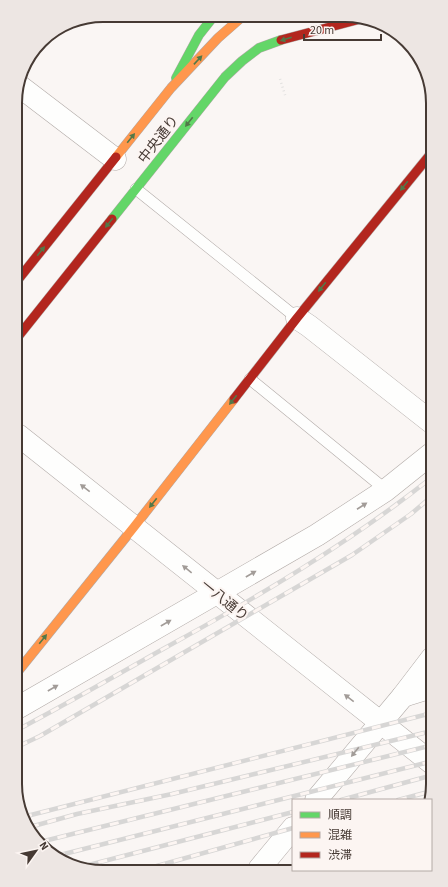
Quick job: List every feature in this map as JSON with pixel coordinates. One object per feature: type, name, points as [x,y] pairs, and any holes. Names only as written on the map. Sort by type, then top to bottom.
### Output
[{"type":"main road","points":[[171,88],[199,35],[209,22]]},
{"type":"main road","name":"中央通り","points":[[22,275],[171,88],[218,38],[236,22]]},
{"type":"main road","name":"中央通り","points":[[22,332],[225,77],[242,61],[260,48],[283,40],[349,22]]},
{"type":"main road","points":[[22,666],[134,527],[297,318],[426,160]]},
{"type":"street","points":[[24,89],[115,159]]},
{"type":"street","points":[[297,318],[426,419]]},
{"type":"street","name":"一八通り","points":[[22,438],[426,758]]},
{"type":"street","points":[[22,705],[318,535],[386,490],[426,458]]},
{"type":"street","points":[[317,799],[426,666]]},
{"type":"street","points":[[402,696],[426,689]]},
{"type":"street","points":[[262,865],[292,829]]},
{"type":"lane","points":[[136,189],[297,318]]},
{"type":"lane","points":[[250,379],[386,490]]},
{"type":"path","points":[[280,79],[286,98]]},
{"type":"railway","points":[[22,727],[267,590],[334,548],[426,482]]},
{"type":"railway","points":[[22,745],[40,736],[352,555],[411,514],[426,501]]},
{"type":"railway","points":[[28,816],[426,715]]},
{"type":"railway","points":[[34,826],[77,814],[172,794],[426,732]]},
{"type":"railway","points":[[56,838],[426,747]]},
{"type":"railway","points":[[63,854],[426,763]]},
{"type":"railway","points":[[345,799],[426,777]]},
{"type":"railway","points":[[402,799],[425,793]]},
{"type":"railway","points":[[92,864],[292,812]]},
{"type":"railway","points":[[160,865],[292,828]]},
{"type":"traffic: fast","points":[[176,78],[199,35],[209,22]]},
{"type":"traffic: fast","points":[[112,219],[225,77],[259,48],[281,40]]},
{"type":"traffic: slow","points":[[116,157],[171,88],[218,38],[236,22]]},
{"type":"traffic: slow","points":[[22,666],[234,399]]},
{"type":"traffic: jam","points":[[281,40],[349,22]]},
{"type":"traffic: jam","points":[[22,275],[116,157]]},
{"type":"traffic: jam","points":[[234,399],[297,318],[426,160]]},
{"type":"traffic: jam","points":[[22,332],[112,219]]}]
